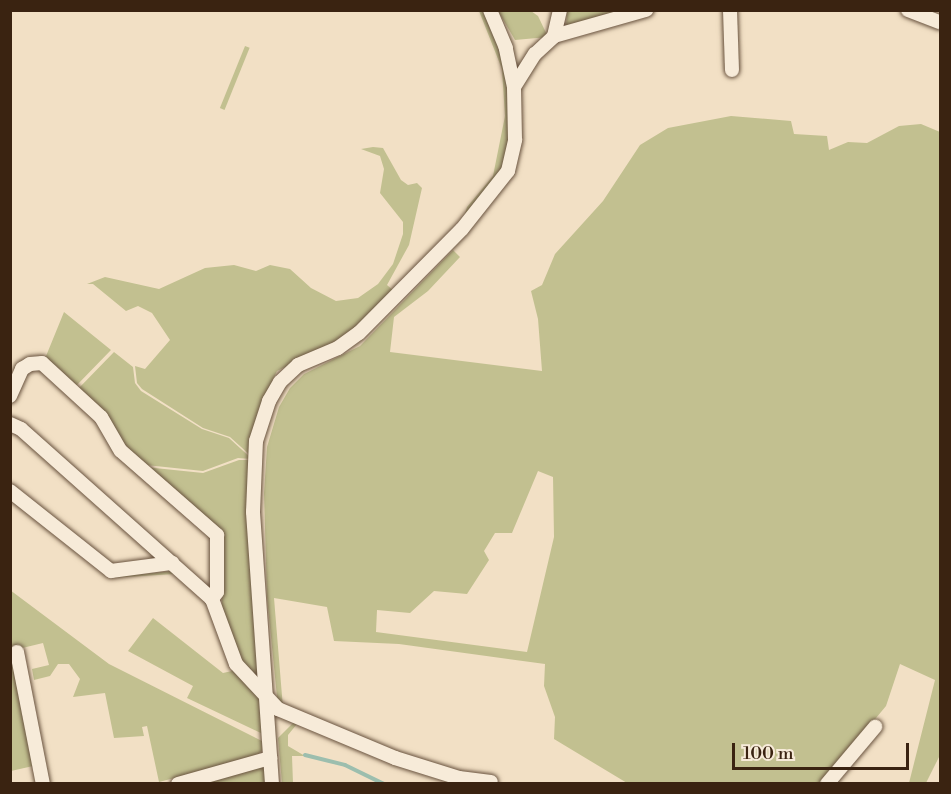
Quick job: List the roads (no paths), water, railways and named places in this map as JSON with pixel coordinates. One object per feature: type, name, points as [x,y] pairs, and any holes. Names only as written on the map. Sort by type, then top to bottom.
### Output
[{"type":"street","points":[[272,783],[252,477],[256,441],[269,401],[280,382],[298,365],[338,348],[359,333],[489,199],[508,171],[513,156],[514,87],[506,48],[490,10]]},
{"type":"street","points":[[554,36],[560,10]]},
{"type":"street","points":[[514,87],[535,54],[554,36],[646,10]]},
{"type":"street","points":[[730,10],[732,70]]},
{"type":"street","points":[[908,10],[940,22]]},
{"type":"street","points":[[10,396],[22,369],[30,363],[42,363],[101,417],[121,450],[217,535],[217,592],[212,599]]},
{"type":"street","points":[[10,424],[29,436],[212,599],[236,664],[266,699],[290,715],[394,758],[459,778],[491,782]]},
{"type":"street","points":[[10,491],[111,571],[172,563]]},
{"type":"street","points":[[17,652],[43,783]]},
{"type":"street","points":[[827,783],[875,728]]},
{"type":"street","points":[[178,783],[270,758]]},
{"type":"waterway","points":[[305,755],[345,765],[384,784]]}]
